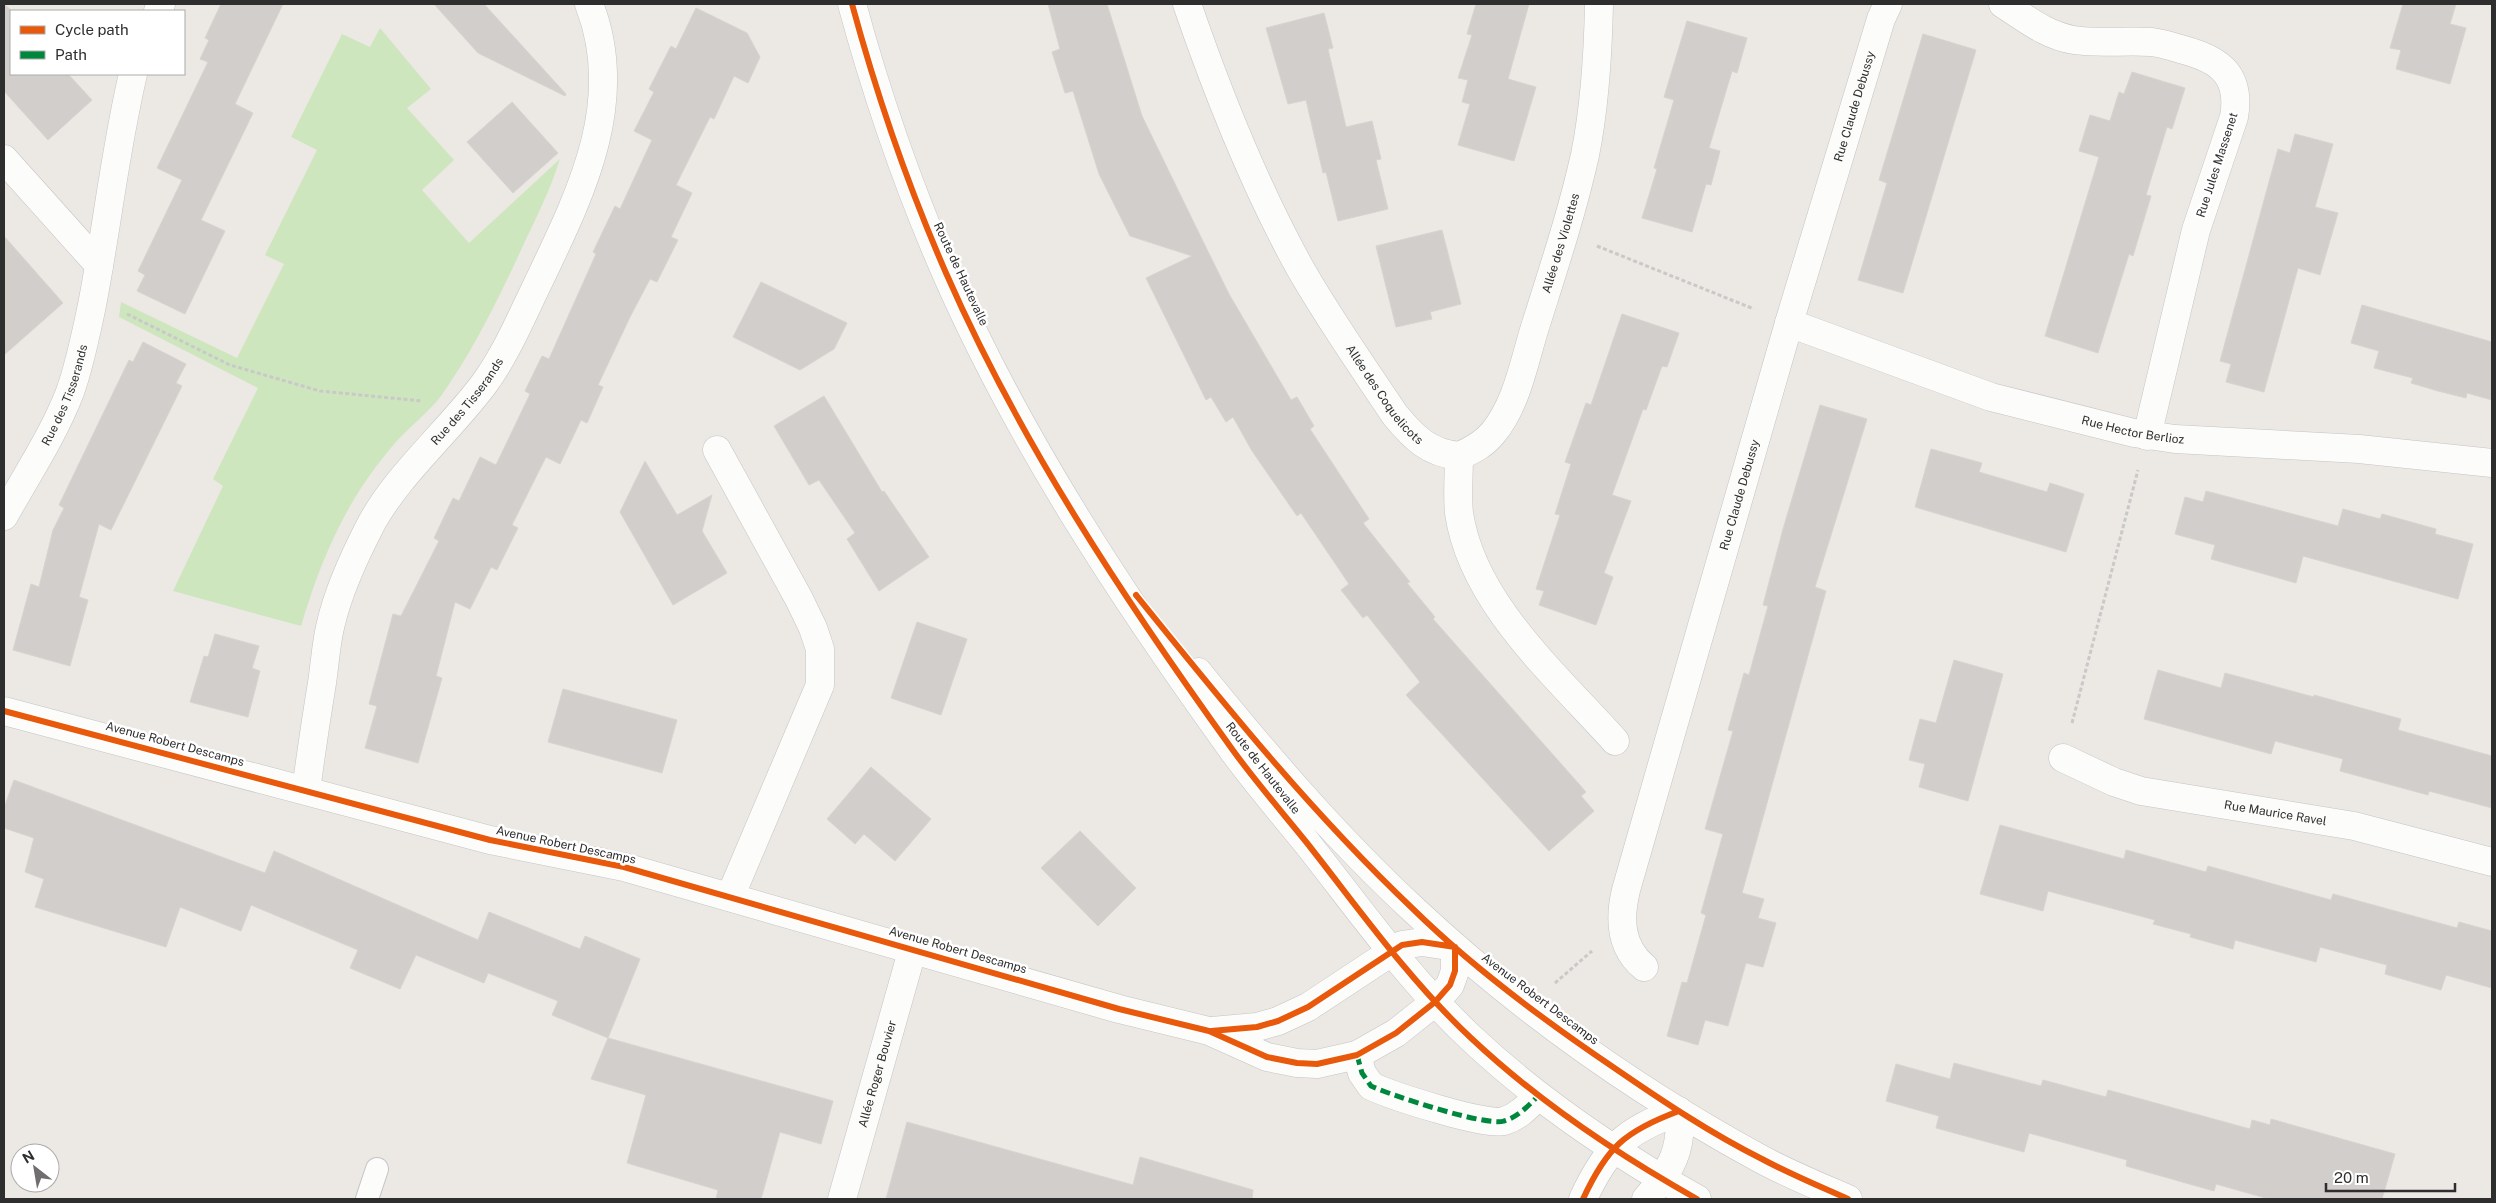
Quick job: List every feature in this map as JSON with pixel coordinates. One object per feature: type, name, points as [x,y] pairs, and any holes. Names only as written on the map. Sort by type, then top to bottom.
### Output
[{"type":"street","name":"Rue des Tisserands","points":[[306,790],[331,624],[349,569],[371,524],[393,491],[468,405],[485,383],[509,344],[586,177],[602,112],[601,56],[594,16],[589,4]]},
{"type":"street","name":"Route de Hautevalle","points":[[852,4],[897,148],[948,277],[1011,405],[1047,470],[1089,537],[1234,752],[1392,951],[1435,1002]]},
{"type":"street","name":"Allée des Coquelicots","points":[[1187,4],[1240,142],[1281,231],[1310,286],[1395,415],[1410,434],[1426,446],[1443,454],[1459,456]]},
{"type":"street","name":"Allée des Violettes","points":[[1459,456],[1476,449],[1493,433],[1510,405],[1564,233],[1576,191],[1591,120],[1599,45],[1600,4]]},
{"type":"street","name":"Rue Jules Massenet","points":[[2003,4],[2040,28],[2067,38],[2150,42],[2199,54],[2216,62],[2232,82],[2237,100],[2234,117],[2196,230],[2148,436]]},
{"type":"street","name":"Rue Claude Debussy","points":[[1644,967],[1632,955],[1625,940],[1622,912],[1626,890],[1790,322],[1884,11]]},
{"type":"street","name":"Rue des Tisserands","points":[[4,516],[70,393],[82,351],[100,264],[121,125],[133,75]]},
{"type":"street","points":[[4,159],[100,264]]},
{"type":"street","name":"Rue Hector Berlioz","points":[[1790,322],[1991,397],[2148,436],[2359,449],[2492,463]]},
{"type":"street","points":[[717,450],[799,599],[820,649],[822,669],[820,685],[730,897]]},
{"type":"street","points":[[1459,456],[1459,512],[1468,549],[1481,580],[1496,606],[1517,632],[1615,741]]},
{"type":"street","name":"Route de Hautevalle","points":[[1089,537],[1209,686],[1327,823],[1407,904],[1454,947]]},
{"type":"street","name":"Avenue Robert Descamps","points":[[4,711],[490,840],[610,864],[913,948],[1119,1008],[1209,1031],[1267,1056],[1297,1063],[1316,1064],[1357,1055],[1396,1034],[1435,1002],[1454,979],[1454,947]]},
{"type":"street","name":"Rue Maurice Ravel","points":[[2063,758],[2114,782],[2142,791],[2354,826],[2492,862]]},
{"type":"street","name":"Avenue Robert Descamps","points":[[1209,1031],[1257,1027],[1278,1021],[1308,1007],[1392,951],[1414,942],[1454,947],[1529,1008],[1679,1111],[1761,1159],[1848,1199]]},
{"type":"street","name":"Allée Roger Bouvier","points":[[842,1199],[913,948]]},
{"type":"street","points":[[1435,1002],[1468,1036],[1538,1096],[1612,1148],[1654,1189],[1697,1199]]},
{"type":"street","points":[[1357,1055],[1362,1073],[1371,1086],[1481,1121],[1492,1123],[1508,1120],[1521,1113],[1538,1096]]},
{"type":"street","points":[[1583,1199],[1589,1184],[1612,1148],[1635,1130],[1679,1111],[1680,1142],[1654,1189]]},
{"type":"lane","points":[[367,1199],[378,1169]]},
{"type":"path","points":[[1564,233],[1790,322]]},
{"type":"path","points":[[93,297],[230,365],[320,391],[468,405]]},
{"type":"path","points":[[2063,758],[2148,436]]},
{"type":"path","points":[[1529,1008],[1590,952],[1625,940]]},
{"type":"green space","points":[[380,28],[431,89],[407,108],[454,160],[422,190],[469,243],[560,159],[547,194],[512,269],[464,361],[436,402],[401,436],[379,463],[350,506],[327,552],[301,626],[173,591],[223,486],[213,479],[258,388],[119,317],[121,302],[237,358],[284,264],[265,255],[317,150],[291,137],[342,34],[370,47]]},
{"type":"building","points":[[4,4],[11,10],[10,75],[69,75],[92,100],[48,140],[4,91]]},
{"type":"building","points":[[221,4],[283,4],[235,104],[253,113],[201,220],[225,231],[185,314],[137,291],[145,275],[138,271],[182,180],[157,168],[208,62],[200,59],[209,40],[205,38]]},
{"type":"building","points":[[434,4],[484,4],[566,94],[565,96],[478,53]]},
{"type":"building","points":[[1048,4],[1107,4],[1142,116],[1229,294],[1291,400],[1297,397],[1314,426],[1310,429],[1369,519],[1363,523],[1410,582],[1407,583],[1435,617],[1433,619],[1586,792],[1581,796],[1594,811],[1549,851],[1406,695],[1420,682],[1367,615],[1363,618],[1341,590],[1349,584],[1301,513],[1297,516],[1252,451],[1233,417],[1226,422],[1211,397],[1206,400],[1146,278],[1192,256],[1130,236],[1099,174],[1073,91],[1065,93],[1052,52],[1060,49]]},
{"type":"building","points":[[1476,4],[1529,4],[1508,79],[1536,87],[1514,161],[1458,145],[1470,104],[1462,102],[1468,80],[1458,78],[1472,35],[1467,34]]},
{"type":"building","points":[[2403,4],[2456,4],[2450,24],[2466,28],[2450,84],[2396,69],[2401,50],[2390,48]]},
{"type":"building","points":[[696,8],[747,33],[760,57],[748,83],[734,76],[714,119],[710,117],[676,185],[692,193],[671,237],[678,240],[657,282],[650,279],[630,317],[598,385],[603,387],[587,423],[581,420],[560,464],[546,457],[512,525],[518,528],[497,570],[491,567],[470,609],[455,602],[436,676],[442,678],[418,763],[365,748],[377,706],[369,704],[393,614],[401,616],[439,541],[434,538],[453,498],[459,501],[480,457],[496,465],[530,394],[525,391],[542,356],[549,359],[596,254],[593,252],[615,206],[620,209],[652,140],[634,131],[654,92],[649,89],[671,46],[676,49]]},
{"type":"building","points":[[1324,13],[1333,48],[1328,49],[1346,127],[1372,121],[1381,159],[1376,160],[1388,209],[1338,221],[1326,172],[1323,173],[1306,100],[1288,104],[1266,28]]},
{"type":"building","points":[[1687,21],[1747,38],[1737,73],[1732,71],[1709,148],[1720,151],[1711,185],[1706,184],[1692,232],[1642,218],[1657,169],[1654,168],[1674,100],[1664,97]]},
{"type":"building","points":[[1923,34],[1976,50],[1903,293],[1858,280],[1887,183],[1879,180]]},
{"type":"building","points":[[2132,72],[2185,88],[2172,129],[2167,127],[2146,195],[2151,196],[2133,256],[2129,254],[2098,353],[2045,336],[2099,157],[2079,151],[2090,115],[2110,121],[2119,92],[2124,94]]},
{"type":"building","points":[[512,102],[558,153],[513,193],[467,142]]},
{"type":"building","points":[[2295,134],[2333,144],[2315,207],[2338,213],[2320,275],[2298,268],[2264,392],[2226,382],[2231,364],[2220,361],[2278,149],[2290,153]]},
{"type":"building","points":[[1442,230],[1461,304],[1430,312],[1432,319],[1396,327],[1376,246]]},
{"type":"building","points":[[4,236],[63,303],[4,355]]},
{"type":"building","points":[[761,282],[847,323],[834,349],[800,370],[733,337]]},
{"type":"building","points":[[2362,305],[2492,342],[2492,400],[2467,393],[2466,398],[2438,391],[2411,383],[2413,378],[2374,368],[2379,351],[2351,343]]},
{"type":"building","points":[[1622,314],[1679,333],[1667,367],[1662,366],[1646,410],[1643,409],[1612,495],[1631,501],[1604,573],[1613,577],[1596,625],[1539,605],[1544,591],[1536,589],[1560,515],[1555,514],[1571,464],[1565,462],[1586,403],[1591,405]]},
{"type":"building","points":[[143,342],[186,364],[176,383],[182,386],[111,530],[99,524],[79,597],[88,600],[70,666],[13,650],[31,584],[39,587],[53,530],[64,508],[59,505],[129,360],[133,362]]},
{"type":"building","points":[[824,396],[882,492],[884,491],[929,557],[879,591],[847,539],[855,533],[819,480],[809,485],[774,426]]},
{"type":"building","points":[[1820,405],[1867,419],[1815,587],[1826,591],[1742,893],[1764,899],[1758,918],[1776,923],[1763,967],[1746,963],[1728,1026],[1705,1020],[1698,1045],[1667,1036],[1682,982],[1687,983],[1706,915],[1701,913],[1723,834],[1705,829],[1733,731],[1728,730],[1744,673],[1749,675],[1768,606],[1763,605],[1783,529]]},
{"type":"building","points":[[1931,449],[1982,463],[1979,472],[2047,492],[2050,483],[2084,494],[2066,552],[1915,507]]},
{"type":"building","points":[[645,461],[677,515],[712,495],[702,531],[727,573],[673,605],[620,512]]},
{"type":"building","points":[[2206,491],[2338,526],[2343,509],[2380,519],[2382,514],[2436,529],[2435,534],[2473,544],[2458,599],[2303,556],[2296,583],[2211,559],[2215,545],[2175,534],[2185,497],[2203,502]]},
{"type":"building","points":[[917,622],[967,639],[941,715],[891,698]]},
{"type":"building","points":[[215,634],[259,646],[252,668],[260,671],[248,717],[190,702],[204,656],[208,657]]},
{"type":"building","points":[[1954,660],[2003,674],[1968,801],[1919,787],[1925,764],[1909,760],[1920,719],[1936,723]]},
{"type":"building","points":[[2158,670],[2221,688],[2225,673],[2314,697],[2314,695],[2401,719],[2398,730],[2492,756],[2492,808],[2429,791],[2428,795],[2340,771],[2343,759],[2275,741],[2271,754],[2144,719]]},
{"type":"building","points":[[563,689],[677,720],[662,773],[548,742]]},
{"type":"building","points":[[871,767],[931,819],[895,861],[864,834],[855,844],[827,819]]},
{"type":"building","points":[[14,780],[265,873],[274,851],[478,940],[489,912],[580,949],[585,936],[640,959],[608,1038],[552,1015],[558,1001],[488,973],[484,983],[416,955],[400,989],[350,968],[358,950],[251,905],[241,931],[180,907],[166,947],[35,907],[44,879],[25,872],[34,838],[4,828],[4,808]]},
{"type":"building","points":[[2000,825],[2124,859],[2126,850],[2206,872],[2208,866],[2331,900],[2333,894],[2457,928],[2459,922],[2492,931],[2492,988],[2446,975],[2441,990],[2385,974],[2387,965],[2320,947],[2316,962],[2235,940],[2233,949],[2190,937],[2191,934],[2153,924],[2155,920],[2048,891],[2043,911],[1980,894]]},
{"type":"building","points":[[1080,831],[1136,888],[1098,926],[1041,868]]},
{"type":"building","points":[[608,1038],[833,1101],[821,1144],[780,1132],[761,1199],[716,1199],[718,1190],[627,1163],[646,1095],[591,1079]]},
{"type":"building","points":[[1954,1063],[2041,1086],[2043,1080],[2106,1097],[2108,1090],[2250,1129],[2252,1120],[2270,1125],[2271,1119],[2395,1154],[2382,1199],[2269,1199],[2216,1184],[2214,1191],[2126,1166],[2127,1160],[2029,1133],[2024,1152],[1936,1128],[1939,1116],[1886,1101],[1896,1064],[1950,1079]]},
{"type":"building","points":[[907,1122],[1133,1185],[1140,1157],[1253,1190],[1252,1199],[886,1199]]},
{"type":"marked path","points":[[1357,1055],[1362,1073],[1371,1086],[1417,1103],[1459,1115],[1494,1122],[1504,1121],[1514,1117],[1538,1096]]},
{"type":"cycle path","points":[[852,4],[872,73],[906,174],[946,273],[975,336],[1007,398],[1076,518],[1152,635],[1232,749],[1385,944],[1448,1016],[1523,1084],[1551,1105],[1607,1145],[1697,1199]]},
{"type":"cycle path","points":[[1136,595],[1235,717],[1303,796],[1375,871],[1459,951],[1560,1030],[1686,1116],[1743,1149],[1848,1199]]},
{"type":"cycle path","points":[[4,711],[490,840],[624,867],[1119,1009],[1209,1031],[1267,1057],[1297,1063],[1317,1064],[1357,1055],[1396,1033],[1435,1002],[1450,985],[1455,971],[1455,947]]},
{"type":"cycle path","points":[[1211,1031],[1257,1027],[1278,1021],[1308,1007],[1402,945],[1422,942],[1455,947]]},
{"type":"cycle path","points":[[1583,1199],[1601,1166],[1620,1143],[1645,1126],[1679,1111]]}]
